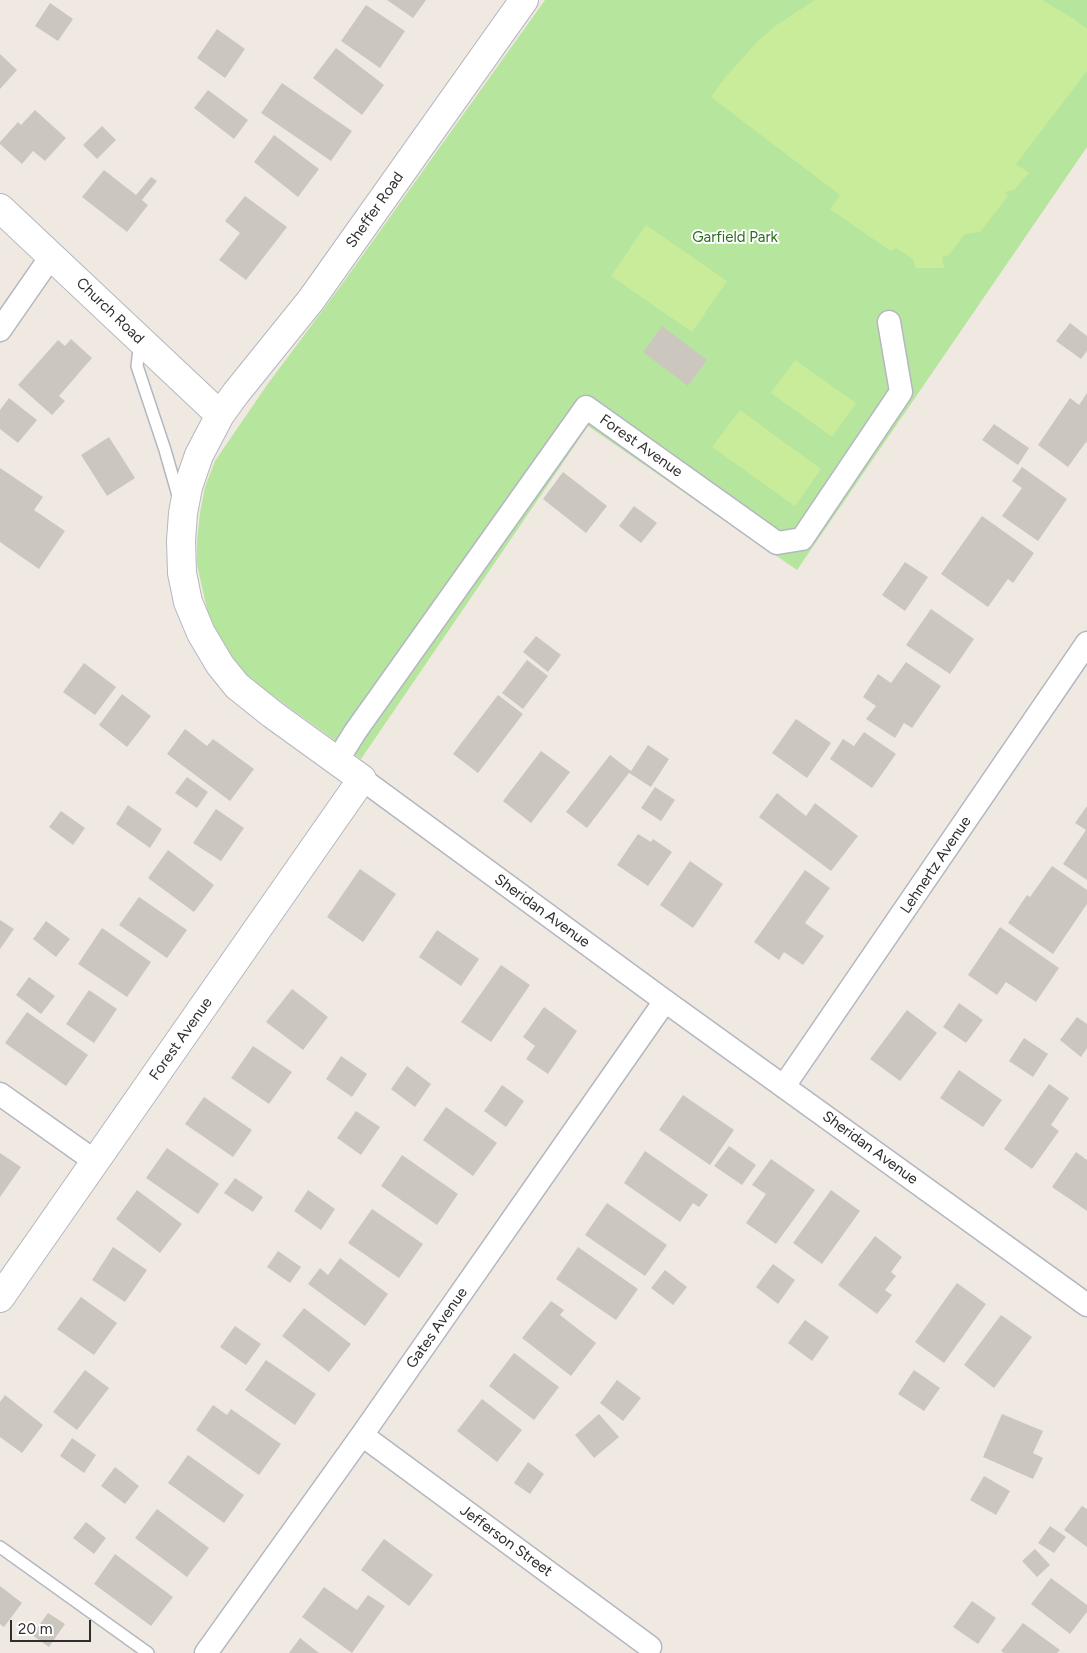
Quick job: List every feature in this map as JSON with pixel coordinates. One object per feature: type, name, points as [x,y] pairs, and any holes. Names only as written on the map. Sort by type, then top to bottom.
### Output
[{"type":"street","name":"Sheffer Road","points":[[220,415],[311,300],[524,0]]},
{"type":"street","name":"Church Road","points":[[0,208],[220,415]]},
{"type":"street","points":[[0,330],[52,255]]},
{"type":"street","name":"Forest Avenue","points":[[337,761],[355,732],[586,407],[777,543],[802,539],[901,392],[889,322]]},
{"type":"street","name":"Sheridan Avenue","points":[[220,415],[199,455],[188,487],[183,513],[181,541],[182,574],[188,602],[201,633],[220,665],[237,686],[272,714],[665,1001],[1087,1305]]},
{"type":"street","name":"Lehnertz Avenue","points":[[784,1086],[1087,643]]},
{"type":"street","name":"Forest Avenue","points":[[0,1298],[362,779]]},
{"type":"street","name":"Gates Avenue","points":[[206,1653],[362,1435],[665,1001]]},
{"type":"street","points":[[0,1094],[96,1162]]},
{"type":"street","name":"Jefferson Street","points":[[362,1435],[650,1647]]},
{"type":"lane","points":[[140,340],[138,366],[183,513]]},
{"type":"lane","points":[[0,1547],[148,1653]]},
{"type":"green space","name":"Garfield Park","points":[[545,0],[1087,0],[1087,147],[797,570],[588,426],[361,759],[258,685],[244,672],[224,647],[208,613],[197,565],[197,540],[205,487],[215,461],[267,385],[340,287]]},
{"type":"green space","points":[[815,0],[1042,0],[1087,29],[1087,71],[1016,164],[1029,173],[1014,190],[1004,192],[1008,196],[980,232],[965,234],[949,255],[942,257],[944,268],[916,268],[913,259],[896,248],[889,250],[830,209],[840,195],[711,97],[724,79],[758,41],[775,26]]},
{"type":"green space","points":[[646,225],[727,281],[692,332],[611,276]]},
{"type":"green space","points":[[795,360],[856,403],[832,437],[771,393]]},
{"type":"green space","points":[[740,410],[821,469],[795,506],[712,447]]},
{"type":"building","points":[[387,0],[426,0],[413,18]]},
{"type":"building","points":[[50,3],[73,19],[58,41],[35,26]]},
{"type":"building","points":[[366,5],[405,31],[380,68],[341,41]]},
{"type":"building","points":[[217,29],[245,49],[225,78],[197,58]]},
{"type":"building","points":[[336,48],[384,85],[362,115],[313,78]]},
{"type":"building","points":[[0,54],[17,70],[0,89]]},
{"type":"building","points":[[282,83],[352,131],[331,161],[261,113]]},
{"type":"building","points":[[208,90],[248,120],[234,139],[194,108]]},
{"type":"building","points":[[35,110],[66,138],[45,161],[33,151],[22,164],[0,142],[18,122],[21,125]]},
{"type":"building","points":[[102,126],[116,140],[97,159],[83,145]]},
{"type":"building","points":[[274,135],[319,169],[298,197],[254,162]]},
{"type":"building","points":[[104,170],[136,195],[151,177],[157,181],[142,200],[148,205],[127,232],[82,197]]},
{"type":"building","points":[[245,196],[287,227],[246,280],[219,260],[240,233],[225,221]]},
{"type":"building","points":[[1070,323],[1087,336],[1087,351],[1081,359],[1056,341]]},
{"type":"building","points":[[662,326],[707,360],[688,386],[643,352]]},
{"type":"building","points":[[71,339],[92,358],[59,396],[65,401],[52,415],[18,385],[58,340],[65,346]]},
{"type":"building","points":[[1087,393],[1087,443],[1068,467],[1038,445],[1070,398],[1079,405]]},
{"type":"building","points":[[9,398],[37,420],[18,443],[0,429],[0,410]]},
{"type":"building","points":[[994,424],[1029,448],[1018,465],[982,440]]},
{"type":"building","points":[[109,437],[135,478],[107,496],[81,455]]},
{"type":"building","points":[[1022,467],[1067,499],[1038,541],[1002,516],[1022,488],[1012,481]]},
{"type":"building","points":[[0,468],[43,497],[34,510],[65,531],[39,569],[0,542]]},
{"type":"building","points":[[563,472],[607,506],[586,533],[543,499]]},
{"type":"building","points":[[634,506],[657,523],[641,543],[619,526]]},
{"type":"building","points":[[982,516],[1034,553],[1013,583],[1008,579],[988,607],[941,574]]},
{"type":"building","points":[[905,562],[928,577],[905,611],[882,595]]},
{"type":"building","points":[[931,609],[974,639],[950,674],[906,645]]},
{"type":"building","points":[[536,636],[561,655],[548,672],[523,652]]},
{"type":"building","points":[[527,660],[548,676],[523,709],[502,693]]},
{"type":"building","points":[[906,662],[941,686],[912,728],[904,723],[895,738],[866,719],[876,706],[863,697],[878,674],[891,683]]},
{"type":"building","points":[[84,663],[116,687],[95,715],[63,692]]},
{"type":"building","points":[[122,694],[151,716],[127,747],[99,725]]},
{"type":"building","points":[[498,695],[523,714],[478,773],[453,754]]},
{"type":"building","points":[[796,719],[831,743],[807,778],[772,753]]},
{"type":"building","points":[[185,729],[207,746],[213,739],[254,769],[230,801],[167,754]]},
{"type":"building","points":[[864,732],[896,754],[872,788],[830,759],[843,739],[854,746]]},
{"type":"building","points":[[648,745],[669,759],[651,787],[629,773],[587,828],[566,812],[610,755],[631,771]]},
{"type":"building","points":[[541,751],[570,772],[531,823],[503,801]]},
{"type":"building","points":[[187,777],[208,792],[197,808],[175,793]]},
{"type":"building","points":[[655,787],[675,800],[661,821],[641,808]]},
{"type":"building","points":[[777,793],[806,816],[815,803],[858,836],[831,871],[759,817]]},
{"type":"building","points":[[128,805],[162,829],[150,848],[116,824]]},
{"type":"building","points":[[1087,806],[1087,880],[1063,864],[1086,830],[1075,823]]},
{"type":"building","points":[[216,809],[244,828],[221,861],[193,843]]},
{"type":"building","points":[[61,811],[85,828],[73,845],[49,827]]},
{"type":"building","points":[[638,834],[651,842],[653,839],[672,852],[648,886],[617,865]]},
{"type":"building","points":[[168,850],[214,885],[194,912],[148,878]]},
{"type":"building","points":[[690,861],[723,884],[693,928],[660,905]]},
{"type":"building","points":[[1052,866],[1087,890],[1087,904],[1053,954],[1008,923],[1027,895],[1030,897]]},
{"type":"building","points":[[360,869],[396,894],[363,942],[327,917]]},
{"type":"building","points":[[805,870],[830,888],[805,923],[824,936],[803,965],[784,952],[779,960],[754,942]]},
{"type":"building","points":[[139,897],[187,930],[167,958],[119,925]]},
{"type":"building","points":[[0,920],[14,929],[0,949]]},
{"type":"building","points":[[46,921],[70,939],[56,957],[33,939]]},
{"type":"building","points":[[1000,927],[1059,968],[1036,1002],[1006,982],[997,995],[968,975]]},
{"type":"building","points":[[102,928],[151,962],[127,997],[78,964]]},
{"type":"building","points":[[437,930],[479,959],[461,986],[419,957]]},
{"type":"building","points":[[501,965],[530,985],[491,1042],[461,1022]]},
{"type":"building","points":[[29,977],[55,996],[41,1014],[16,995]]},
{"type":"building","points":[[292,989],[328,1017],[303,1050],[266,1022]]},
{"type":"building","points":[[89,990],[117,1009],[94,1043],[66,1024]]},
{"type":"building","points":[[959,1003],[983,1020],[966,1043],[943,1027]]},
{"type":"building","points":[[544,1007],[577,1031],[548,1074],[526,1059],[535,1046],[523,1037]]},
{"type":"building","points":[[907,1010],[937,1033],[900,1081],[870,1059]]},
{"type":"building","points":[[27,1012],[88,1055],[66,1086],[5,1043]]},
{"type":"building","points":[[1077,1017],[1087,1024],[1087,1048],[1081,1057],[1060,1040]]},
{"type":"building","points":[[1024,1038],[1048,1054],[1033,1077],[1009,1061]]},
{"type":"building","points":[[253,1046],[292,1072],[269,1104],[231,1078]]},
{"type":"building","points":[[341,1056],[367,1074],[352,1097],[326,1079]]},
{"type":"building","points":[[407,1066],[431,1084],[415,1107],[391,1089]]},
{"type":"building","points":[[959,1070],[1002,1100],[983,1127],[940,1098]]},
{"type":"building","points":[[1049,1084],[1069,1098],[1051,1125],[1059,1131],[1032,1169],[1004,1149]]},
{"type":"building","points":[[502,1085],[524,1101],[506,1127],[484,1111]]},
{"type":"building","points":[[683,1095],[734,1130],[710,1165],[659,1130]]},
{"type":"building","points":[[204,1097],[252,1130],[233,1157],[185,1124]]},
{"type":"building","points":[[446,1107],[497,1143],[473,1176],[423,1140]]},
{"type":"building","points":[[356,1111],[380,1127],[361,1155],[337,1138]]},
{"type":"building","points":[[729,1146],[756,1165],[742,1185],[714,1166]]},
{"type":"building","points":[[167,1148],[219,1184],[198,1214],[146,1178]]},
{"type":"building","points":[[645,1151],[708,1195],[699,1207],[693,1203],[680,1222],[624,1183]]},
{"type":"building","points":[[1076,1152],[1087,1160],[1087,1211],[1052,1187]]},
{"type":"building","points":[[0,1153],[21,1167],[0,1197]]},
{"type":"building","points":[[402,1155],[458,1194],[437,1225],[381,1186]]},
{"type":"building","points":[[771,1159],[815,1190],[776,1244],[746,1223],[766,1194],[752,1185]]},
{"type":"building","points":[[235,1178],[263,1197],[253,1212],[224,1193]]},
{"type":"building","points":[[137,1190],[182,1224],[160,1253],[116,1219]]},
{"type":"building","points":[[308,1190],[335,1209],[321,1230],[294,1211]]},
{"type":"building","points":[[831,1190],[860,1211],[822,1264],[793,1243]]},
{"type":"building","points":[[607,1203],[667,1245],[645,1276],[585,1235]]},
{"type":"building","points":[[372,1209],[423,1244],[399,1278],[348,1243]]},
{"type":"building","points":[[875,1236],[902,1257],[891,1272],[896,1276],[885,1290],[892,1295],[877,1314],[838,1285]]},
{"type":"building","points":[[113,1247],[147,1270],[125,1302],[92,1280]]},
{"type":"building","points":[[578,1247],[638,1289],[616,1320],[556,1279]]},
{"type":"building","points":[[278,1251],[301,1267],[290,1283],[267,1267]]},
{"type":"building","points":[[340,1258],[388,1294],[365,1326],[308,1284],[320,1268],[328,1275]]},
{"type":"building","points":[[773,1264],[795,1280],[778,1304],[756,1287]]},
{"type":"building","points":[[665,1270],[687,1287],[673,1305],[651,1288]]},
{"type":"building","points":[[957,1283],[986,1304],[944,1363],[915,1342]]},
{"type":"building","points":[[81,1297],[117,1323],[94,1355],[57,1329]]},
{"type":"building","points":[[551,1301],[564,1310],[560,1315],[596,1343],[571,1376],[522,1338]]},
{"type":"building","points":[[304,1308],[351,1344],[329,1372],[282,1336]]},
{"type":"building","points":[[1001,1315],[1032,1337],[994,1388],[964,1365]]},
{"type":"building","points":[[805,1320],[829,1337],[812,1361],[788,1343]]},
{"type":"building","points":[[235,1326],[261,1344],[246,1365],[220,1347]]},
{"type":"building","points":[[514,1353],[559,1387],[534,1420],[489,1386]]},
{"type":"building","points":[[266,1360],[316,1394],[295,1425],[245,1390]]},
{"type":"building","points":[[85,1370],[109,1388],[77,1430],[53,1412]]},
{"type":"building","points":[[914,1370],[940,1388],[924,1411],[898,1394]]},
{"type":"building","points":[[617,1380],[641,1398],[623,1421],[600,1403]]},
{"type":"building","points":[[5,1395],[43,1425],[22,1453],[0,1437],[0,1402]]},
{"type":"building","points":[[482,1399],[522,1430],[497,1462],[457,1431]]},
{"type":"building","points":[[213,1405],[227,1415],[231,1409],[281,1444],[259,1475],[196,1430]]},
{"type":"building","points":[[599,1414],[619,1437],[594,1458],[575,1435]]},
{"type":"building","points":[[1002,1414],[1043,1431],[1033,1453],[1043,1458],[1033,1479],[983,1457]]},
{"type":"building","points":[[72,1438],[96,1455],[84,1473],[60,1456]]},
{"type":"building","points":[[188,1455],[244,1495],[224,1523],[168,1483]]},
{"type":"building","points":[[528,1462],[544,1474],[530,1494],[514,1483]]},
{"type":"building","points":[[115,1467],[139,1486],[125,1504],[101,1486]]},
{"type":"building","points":[[984,1476],[1010,1491],[996,1515],[970,1500]]},
{"type":"building","points":[[1082,1506],[1087,1509],[1087,1547],[1064,1530]]},
{"type":"building","points":[[157,1509],[209,1548],[187,1577],[135,1538]]},
{"type":"building","points":[[86,1522],[106,1538],[94,1554],[73,1538]]},
{"type":"building","points":[[1050,1526],[1066,1537],[1054,1553],[1038,1543]]},
{"type":"building","points":[[384,1539],[433,1575],[409,1606],[361,1570]]},
{"type":"building","points":[[1035,1549],[1050,1565],[1037,1577],[1022,1561]]},
{"type":"building","points":[[115,1554],[173,1597],[151,1626],[94,1584]]},
{"type":"building","points":[[1051,1578],[1087,1605],[1087,1612],[1070,1634],[1031,1604]]},
{"type":"building","points":[[0,1586],[22,1603],[4,1627],[0,1624]]},
{"type":"building","points":[[324,1587],[357,1610],[368,1595],[385,1606],[352,1653],[302,1617]]},
{"type":"building","points":[[972,1601],[996,1618],[978,1644],[953,1627]]},
{"type":"building","points":[[48,1613],[65,1624],[49,1647],[32,1635]]},
{"type":"building","points":[[1023,1623],[1060,1650],[1057,1653],[1004,1653],[1001,1651]]},
{"type":"building","points":[[300,1638],[319,1653],[289,1653]]}]
